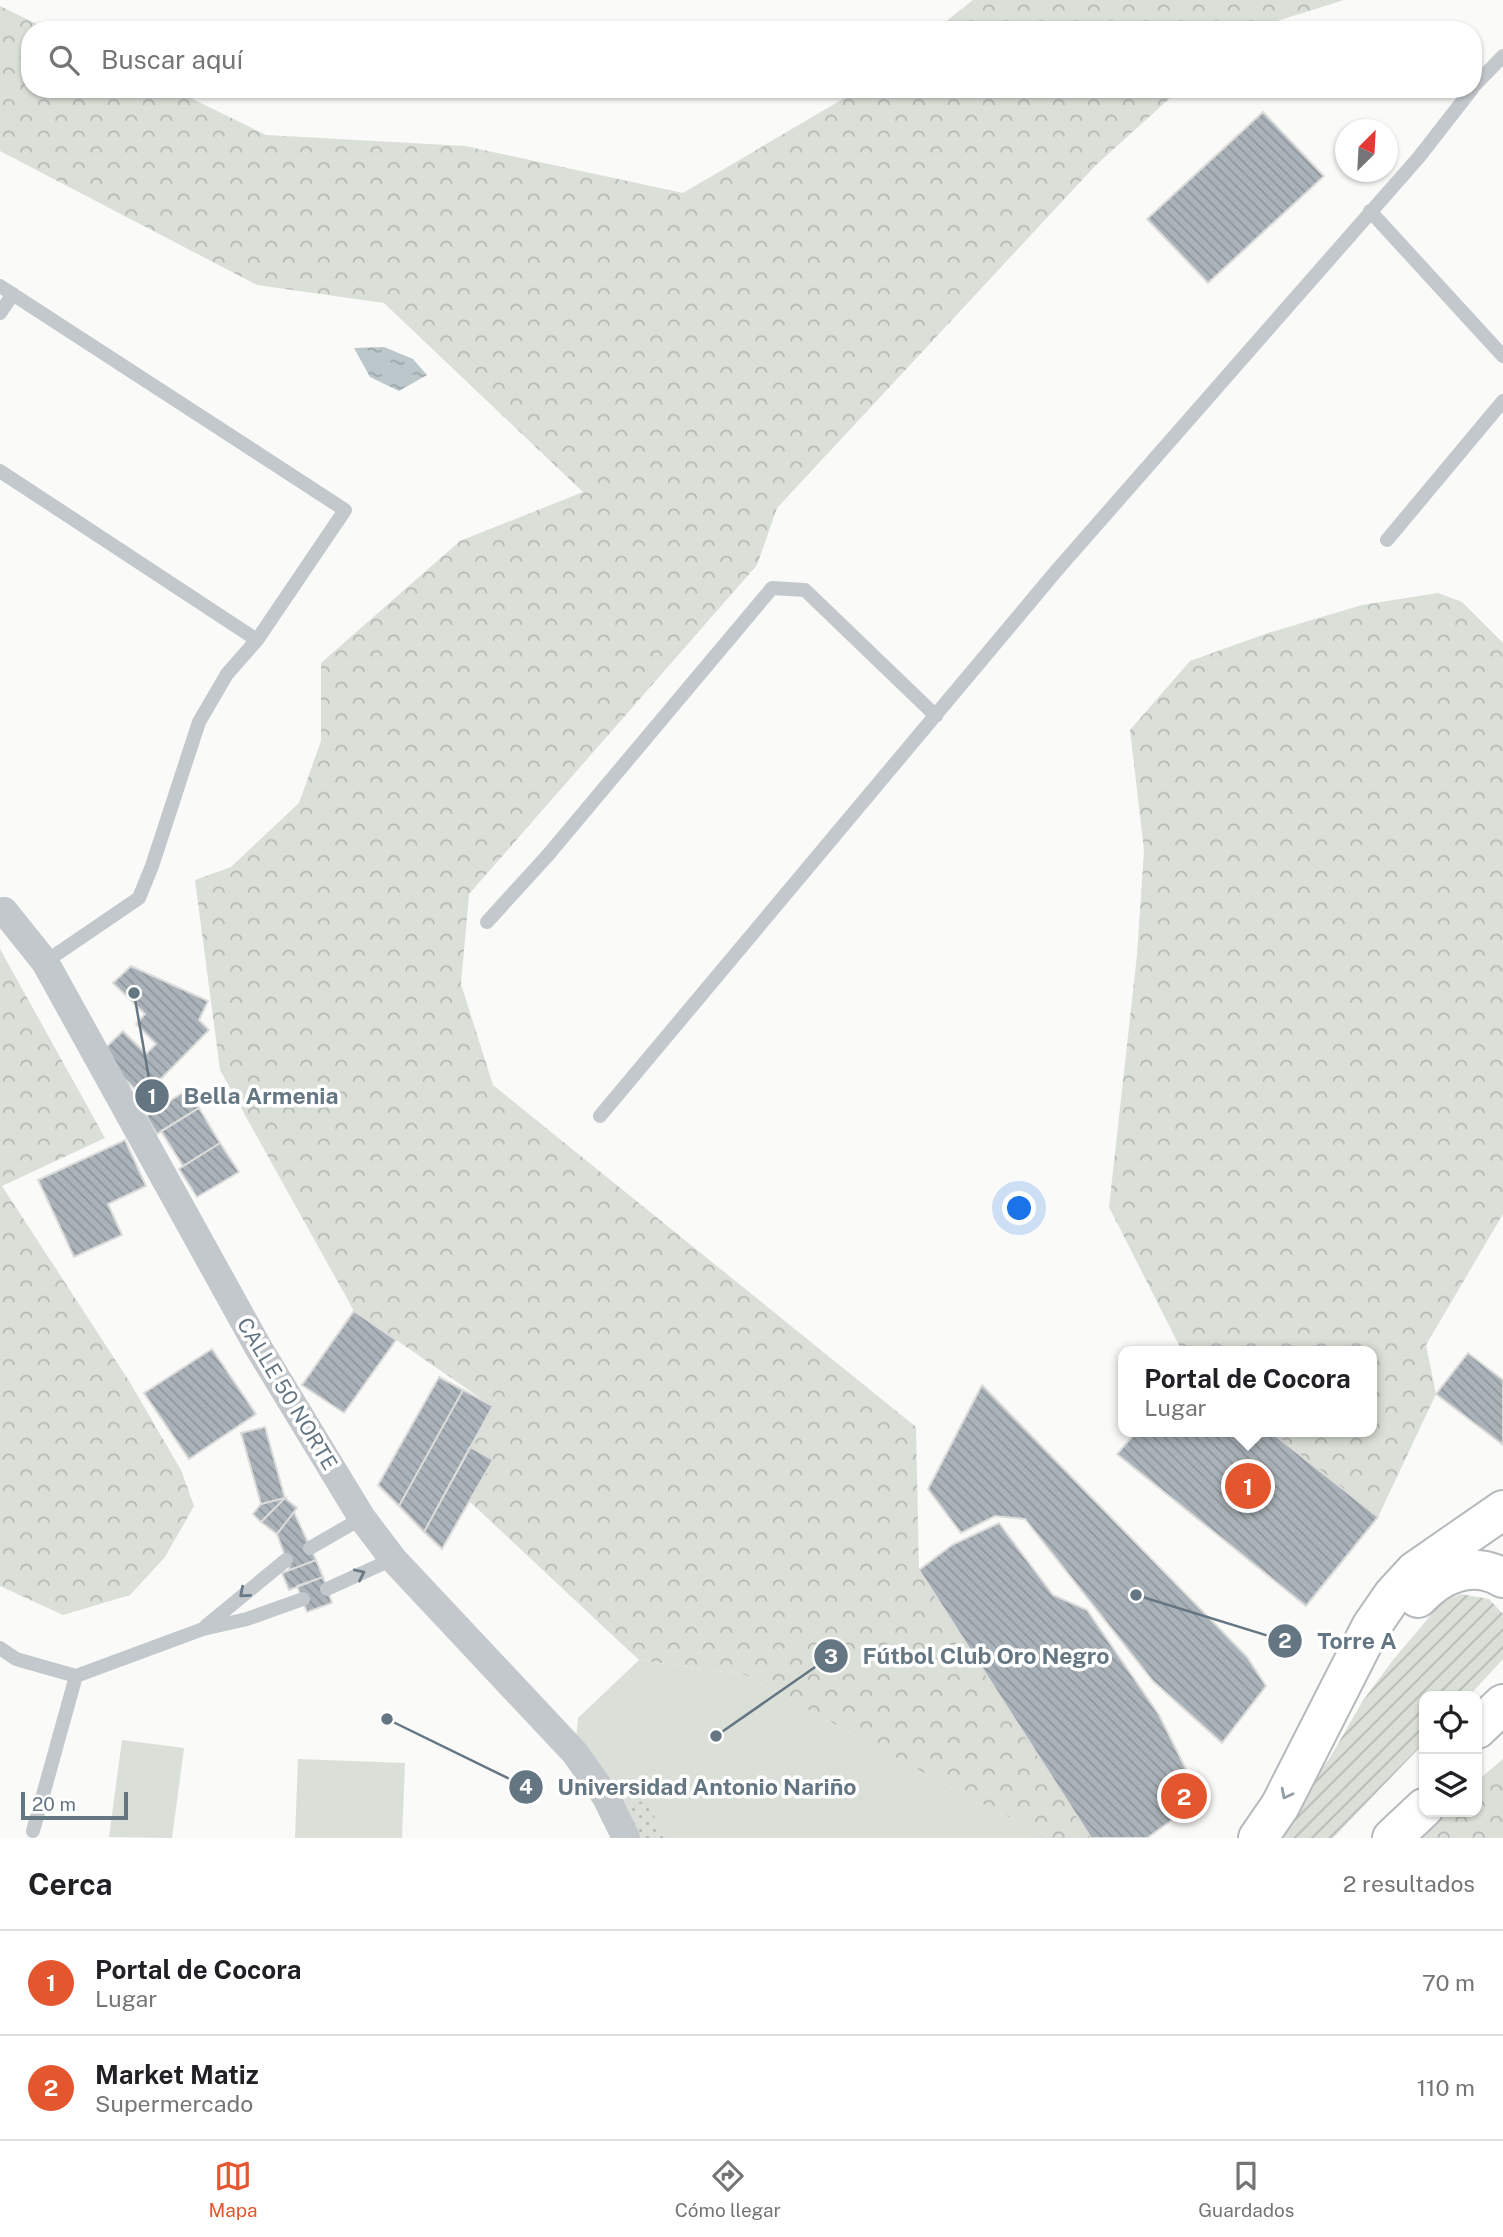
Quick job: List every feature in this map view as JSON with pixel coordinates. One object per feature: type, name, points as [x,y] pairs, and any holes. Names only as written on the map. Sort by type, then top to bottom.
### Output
[{"type":"main road","points":[[1258,1838],[1280,1806],[1371,1627],[1393,1595],[1415,1571],[1503,1510]]},
{"type":"main road","points":[[1310,1748],[1349,1709],[1390,1633],[1433,1582],[1452,1573],[1473,1570],[1503,1578]]},
{"type":"main road","points":[[1482,1724],[1503,1704]]},
{"type":"main road","points":[[1482,1754],[1503,1735]]},
{"type":"street","name":"CALLE 50 NORTE","points":[[4,911],[45,962],[251,1335],[362,1518],[393,1559],[575,1753],[606,1797],[626,1838]]},
{"type":"lane","points":[[1482,78],[1503,56]]},
{"type":"lane","points":[[600,1116],[1065,560],[1419,157],[1465,98]]},
{"type":"lane","points":[[1370,211],[1503,356]]},
{"type":"lane","points":[[0,313],[6,290],[345,510],[257,639],[227,674],[199,722],[139,898],[45,962]]},
{"type":"lane","points":[[1387,540],[1503,401]]},
{"type":"lane","points":[[0,471],[257,639]]},
{"type":"lane","points":[[487,922],[548,855],[772,588],[805,590],[936,716]]},
{"type":"lane","points":[[310,1548],[362,1518]]},
{"type":"lane","points":[[327,1589],[393,1559]]},
{"type":"lane","points":[[203,1629],[286,1560]]},
{"type":"lane","points":[[0,1648],[16,1659],[76,1676],[203,1629],[247,1619],[303,1599]]},
{"type":"lane","points":[[33,1831],[76,1676]]},
{"type":"green space","points":[[973,0],[1344,0],[1277,21],[946,21]]},
{"type":"green space","points":[[0,6],[31,21],[21,21],[21,98],[190,98],[266,135],[465,146],[683,193],[845,98],[1170,98],[1096,165],[777,508],[757,565],[469,894],[461,984],[493,1085],[916,1427],[919,1570],[1091,1838],[1051,1838],[964,1795],[745,1675],[639,1660],[469,1501],[493,1460],[470,1447],[492,1406],[354,1311],[220,1070],[195,880],[231,867],[299,803],[321,741],[321,663],[460,541],[583,492],[384,303],[257,285],[0,151]]},
{"type":"green space","points":[[1438,593],[1462,602],[1503,643],[1503,1214],[1426,1345],[1436,1394],[1378,1517],[1277,1437],[1377,1437],[1377,1346],[1179,1346],[1109,1207],[1137,955],[1144,850],[1130,730],[1190,661],[1268,633],[1362,605]]},
{"type":"green space","points":[[0,949],[105,1138],[2,1186],[129,1381],[181,1470],[194,1506],[165,1557],[130,1595],[63,1615],[0,1586]]},
{"type":"green space","points":[[1461,1594],[1489,1599],[1503,1614],[1503,1659],[1474,1691],[1419,1691],[1419,1748],[1333,1838],[1273,1838],[1331,1756],[1362,1702],[1442,1602]]},
{"type":"green space","points":[[639,1660],[745,1675],[964,1795],[1051,1838],[667,1838],[645,1800],[625,1808],[575,1753],[578,1718]]},
{"type":"green space","points":[[122,1740],[184,1748],[172,1838],[109,1837]]},
{"type":"green space","points":[[298,1759],[405,1763],[402,1838],[295,1838]]},
{"type":"green space","points":[[1503,1759],[1503,1838],[1410,1838],[1433,1817],[1482,1817],[1482,1777]]},
{"type":"green space","points":[[645,1799],[667,1838],[640,1838],[625,1808]]},
{"type":"water","points":[[384,347],[413,359],[427,375],[399,391],[370,377],[354,348]]},
{"type":"building","points":[[1263,112],[1324,176],[1208,283],[1147,219]]},
{"type":"building","points":[[131,966],[208,1001],[199,1020],[209,1030],[143,1097],[99,1054],[123,1031],[146,1054],[156,1044],[136,1024],[145,1014],[113,983]]},
{"type":"building","points":[[187,1090],[199,1108],[157,1134],[146,1116]]},
{"type":"building","points":[[199,1108],[220,1143],[183,1166],[161,1131]]},
{"type":"building","points":[[125,1140],[146,1186],[108,1204],[122,1235],[74,1257],[38,1180]]},
{"type":"building","points":[[220,1143],[239,1172],[197,1197],[179,1169]]},
{"type":"building","points":[[354,1311],[396,1340],[344,1413],[302,1385]]},
{"type":"building","points":[[212,1349],[256,1414],[189,1459],[144,1393]]},
{"type":"building","points":[[1468,1353],[1503,1380],[1503,1445],[1436,1394]]},
{"type":"building","points":[[439,1377],[463,1390],[399,1506],[378,1485]]},
{"type":"building","points":[[982,1385],[1247,1657],[1266,1686],[1222,1743],[1153,1681],[1025,1519],[995,1516],[961,1533],[928,1489]]},
{"type":"building","points":[[463,1390],[493,1406],[424,1532],[399,1506]]},
{"type":"building","points":[[265,1427],[285,1498],[261,1504],[241,1433]]},
{"type":"building","points":[[1132,1437],[1277,1437],[1378,1517],[1306,1606],[1117,1454]]},
{"type":"building","points":[[470,1447],[493,1460],[442,1549],[424,1532]]},
{"type":"building","points":[[285,1498],[261,1522],[253,1514],[261,1504]]},
{"type":"building","points":[[285,1498],[297,1508],[277,1534],[261,1522]]},
{"type":"building","points":[[294,1512],[316,1560],[290,1570],[277,1534]]},
{"type":"building","points":[[999,1523],[1053,1595],[1087,1610],[1159,1715],[1201,1799],[1147,1838],[1091,1838],[919,1570],[952,1545]]},
{"type":"building","points":[[316,1560],[323,1577],[289,1590],[282,1573]]},
{"type":"building","points":[[323,1577],[332,1603],[307,1612],[297,1586]]},
{"type":"place","name":"Bella Armenia","points":[[134,993]]},
{"type":"place","name":"Portal de Cocora","points":[[1248,1486]]},
{"type":"place","name":"Torre A","points":[[1136,1595]]},
{"type":"place","name":"Universidad Antonio Nariño","points":[[387,1719]]},
{"type":"place","name":"Fútbol Club Oro Negro","points":[[716,1736]]},
{"type":"place","name":"Market Matiz","points":[[1184,1796]]}]
